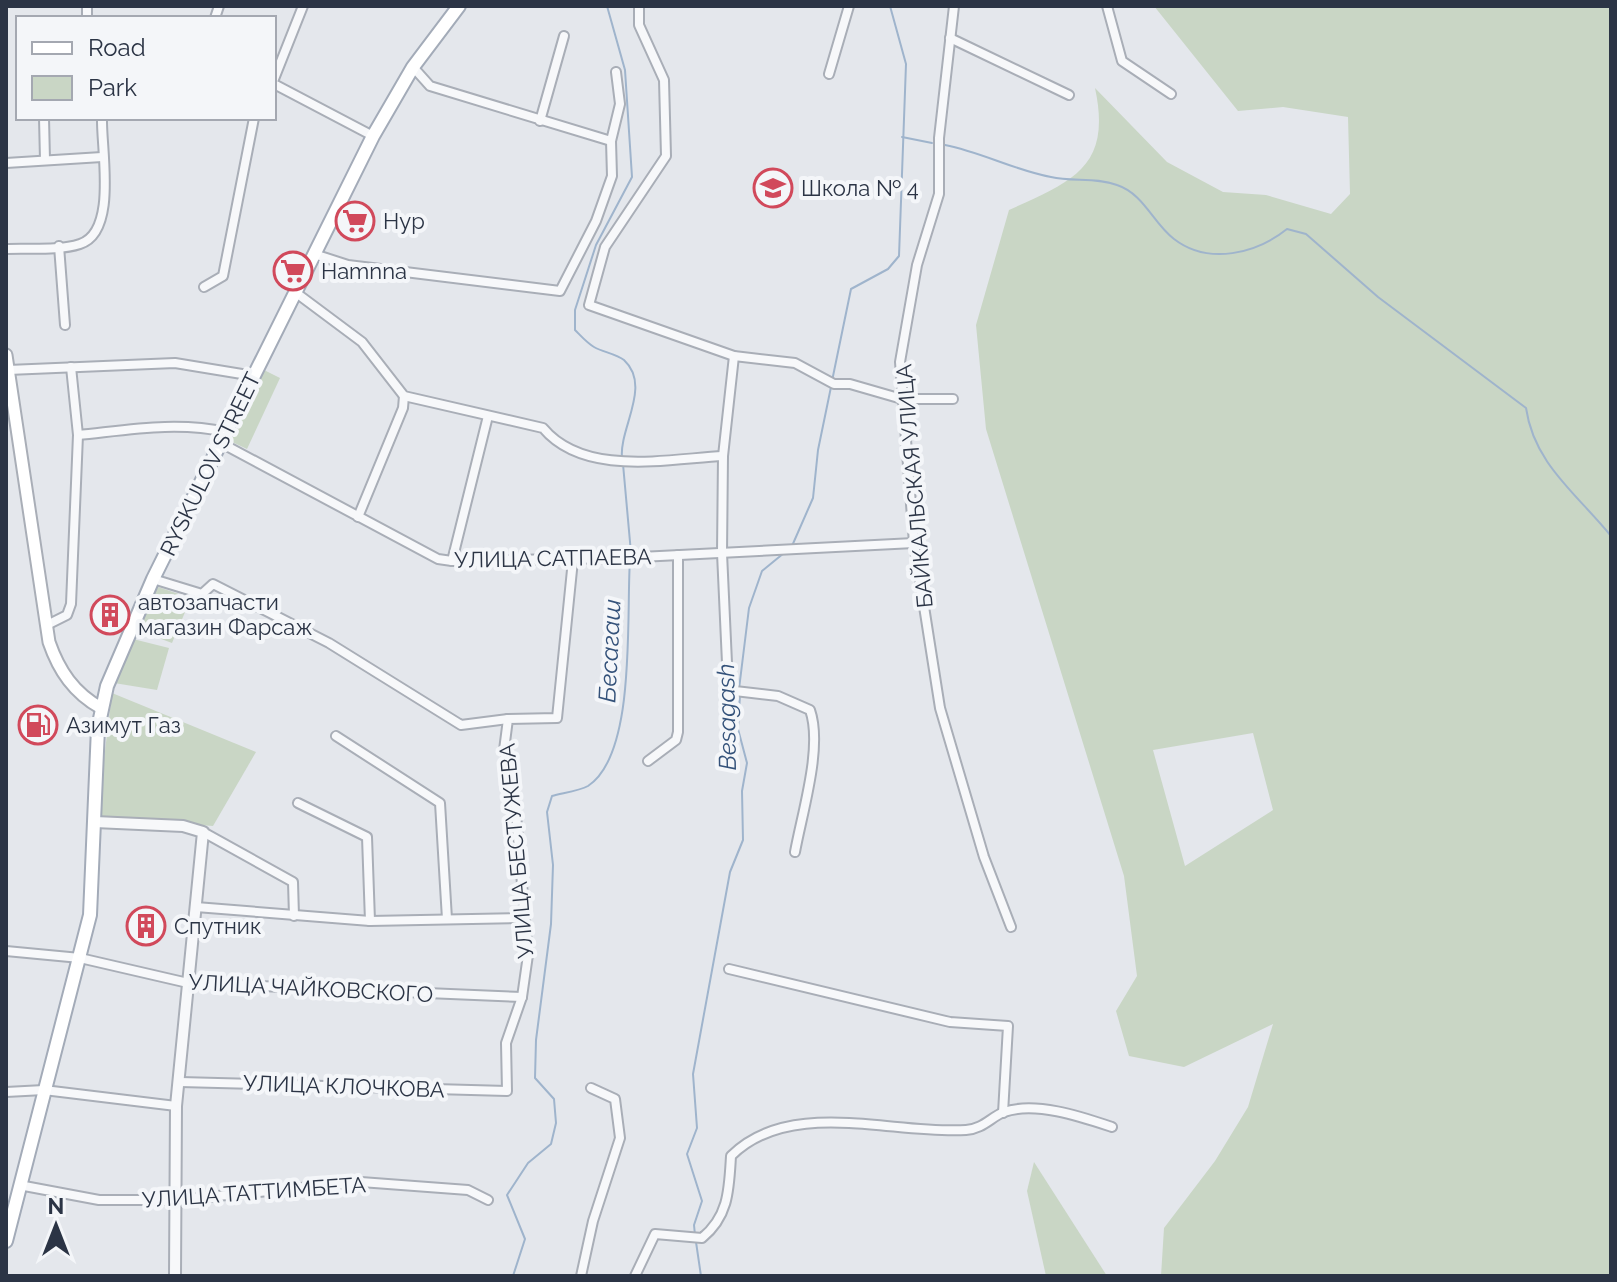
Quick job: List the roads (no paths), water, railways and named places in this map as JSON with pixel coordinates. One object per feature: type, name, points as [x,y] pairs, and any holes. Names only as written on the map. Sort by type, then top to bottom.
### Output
[{"type":"main road","name":"RYSKULOV STREET","points":[[6,1241],[90,915],[101,708],[153,579],[373,136],[413,67],[459,6]]},
{"type":"main road","points":[[6,355],[47,625],[59,669],[88,700],[101,708]]},
{"type":"street","points":[[276,76],[303,6]]},
{"type":"street","points":[[639,6],[639,25],[664,80],[666,156],[605,247],[589,305],[734,356],[795,363],[834,384],[850,384],[902,399],[953,399]]},
{"type":"street","points":[[829,74],[849,6]]},
{"type":"street","name":"БАЙКАЛЬСКАЯ УЛИЦА","points":[[954,6],[939,138],[939,194],[917,265],[900,362],[902,399],[914,543],[940,708],[984,857],[1011,927]]},
{"type":"street","points":[[1107,6],[1122,61],[1171,94]]},
{"type":"street","points":[[540,121],[564,36]]},
{"type":"street","points":[[950,38],[1069,95]]},
{"type":"street","points":[[413,67],[430,86],[611,141]]},
{"type":"street","points":[[314,254],[348,265],[560,291],[596,221],[612,176],[611,141],[620,104],[616,72]]},
{"type":"street","points":[[276,82],[373,136]]},
{"type":"street","points":[[44,120],[45,160]]},
{"type":"street","points":[[6,249],[82,244],[99,229],[105,214],[102,120]]},
{"type":"street","points":[[204,287],[223,276],[254,120]]},
{"type":"street","points":[[6,163],[102,157]]},
{"type":"street","points":[[59,246],[65,325]]},
{"type":"street","points":[[295,292],[362,342],[404,396],[543,428],[555,443],[609,462],[723,456]]},
{"type":"street","points":[[734,356],[723,456],[722,553],[728,685],[735,691],[778,696],[810,710],[815,724],[795,852]]},
{"type":"street","points":[[8,370],[175,363],[254,376]]},
{"type":"street","points":[[47,625],[67,615],[71,604],[78,435],[71,367]]},
{"type":"street","points":[[358,517],[403,408],[404,396]]},
{"type":"street","points":[[452,561],[488,416]]},
{"type":"street","name":"УЛИЦА САТПАЕВА","points":[[78,435],[164,425],[200,426],[358,517],[438,559],[452,561],[573,560],[914,543]]},
{"type":"street","points":[[648,761],[676,740],[678,732],[678,555]]},
{"type":"street","name":"УЛИЦА БЕСТУЖЕВА","points":[[507,1091],[506,1043],[522,997],[528,955],[522,918],[512,767],[504,750],[508,719],[557,718],[573,560]]},
{"type":"street","points":[[153,579],[202,594],[213,584],[329,643],[461,725],[508,719]]},
{"type":"street","points":[[336,736],[440,803],[447,919]]},
{"type":"street","points":[[298,803],[367,837],[370,921]]},
{"type":"street","points":[[95,822],[183,826],[203,832],[293,882],[294,916]]},
{"type":"street","points":[[175,1276],[176,1106],[203,832]]},
{"type":"street","points":[[196,907],[370,921],[522,918]]},
{"type":"street","name":"УЛИЦА ЧАЙКОВСКОГО","points":[[6,951],[80,958],[188,983],[522,997]]},
{"type":"street","points":[[729,969],[950,1022],[1008,1026],[1003,1113]]},
{"type":"street","name":"УЛИЦА КЛОЧКОВА","points":[[180,1082],[507,1091]]},
{"type":"street","points":[[581,1276],[593,1221],[620,1138],[615,1099],[591,1088]]},
{"type":"street","points":[[6,1092],[44,1090],[176,1106]]},
{"type":"street","points":[[635,1276],[655,1234],[702,1238],[718,1226],[728,1193],[731,1156],[746,1140],[801,1124],[857,1122],[968,1130],[992,1123],[1003,1113],[1050,1111],[1112,1127]]},
{"type":"street","name":"УЛИЦА ТАТТИМБЕТА","points":[[19,1185],[99,1200],[176,1200],[361,1182],[468,1190],[488,1200]]},
{"type":"waterway","name":"Бесагаш","points":[[607,6],[625,70],[632,177],[596,245],[575,310],[575,330],[594,347],[624,360],[632,370],[635,395],[622,446],[622,458]]},
{"type":"waterway","name":"Besagash","points":[[832,381],[851,289],[888,269],[899,256],[906,64],[890,6]]},
{"type":"waterway","points":[[902,137],[932,143]]},
{"type":"waterway","points":[[945,145],[1037,174],[1117,185],[1134,195],[1174,239],[1202,252],[1217,254],[1247,250],[1287,229],[1306,234],[1378,297],[1526,408],[1531,428],[1547,462],[1611,536]]},
{"type":"waterway","name":"Besagash","points":[[792,546],[813,498],[818,450],[831,387]]},
{"type":"waterway","name":"Бесагаш","points":[[623,464],[631,553]]},
{"type":"waterway","name":"Besagash","points":[[739,689],[749,608],[762,571],[784,553]]},
{"type":"waterway","name":"Бесагаш","points":[[513,1276],[525,1239],[507,1195],[528,1163],[551,1144],[556,1123],[554,1099],[535,1078],[536,1040],[551,924],[553,865],[547,812],[552,796],[588,786],[604,769],[615,745],[626,681],[630,560]]},
{"type":"waterway","name":"Besagash","points":[[695,1235],[694,1225],[702,1201],[687,1154],[697,1128],[693,1074],[730,872],[743,840],[742,791],[747,763],[738,729],[740,695]]},
{"type":"waterway","name":"Besagash","points":[[696,1242],[701,1276]]},
{"type":"place","name":"Школа № 4","points":[[773,188]]},
{"type":"place","name":"Hyp","points":[[355,221]]},
{"type":"place","name":"Hamnna","points":[[293,271]]},
{"type":"place","name":"автозапчасти магазин Фарсаж","points":[[110,615]]},
{"type":"place","name":"Азимут Газ","points":[[38,725]]},
{"type":"place","name":"Спутник","points":[[146,926]]}]
